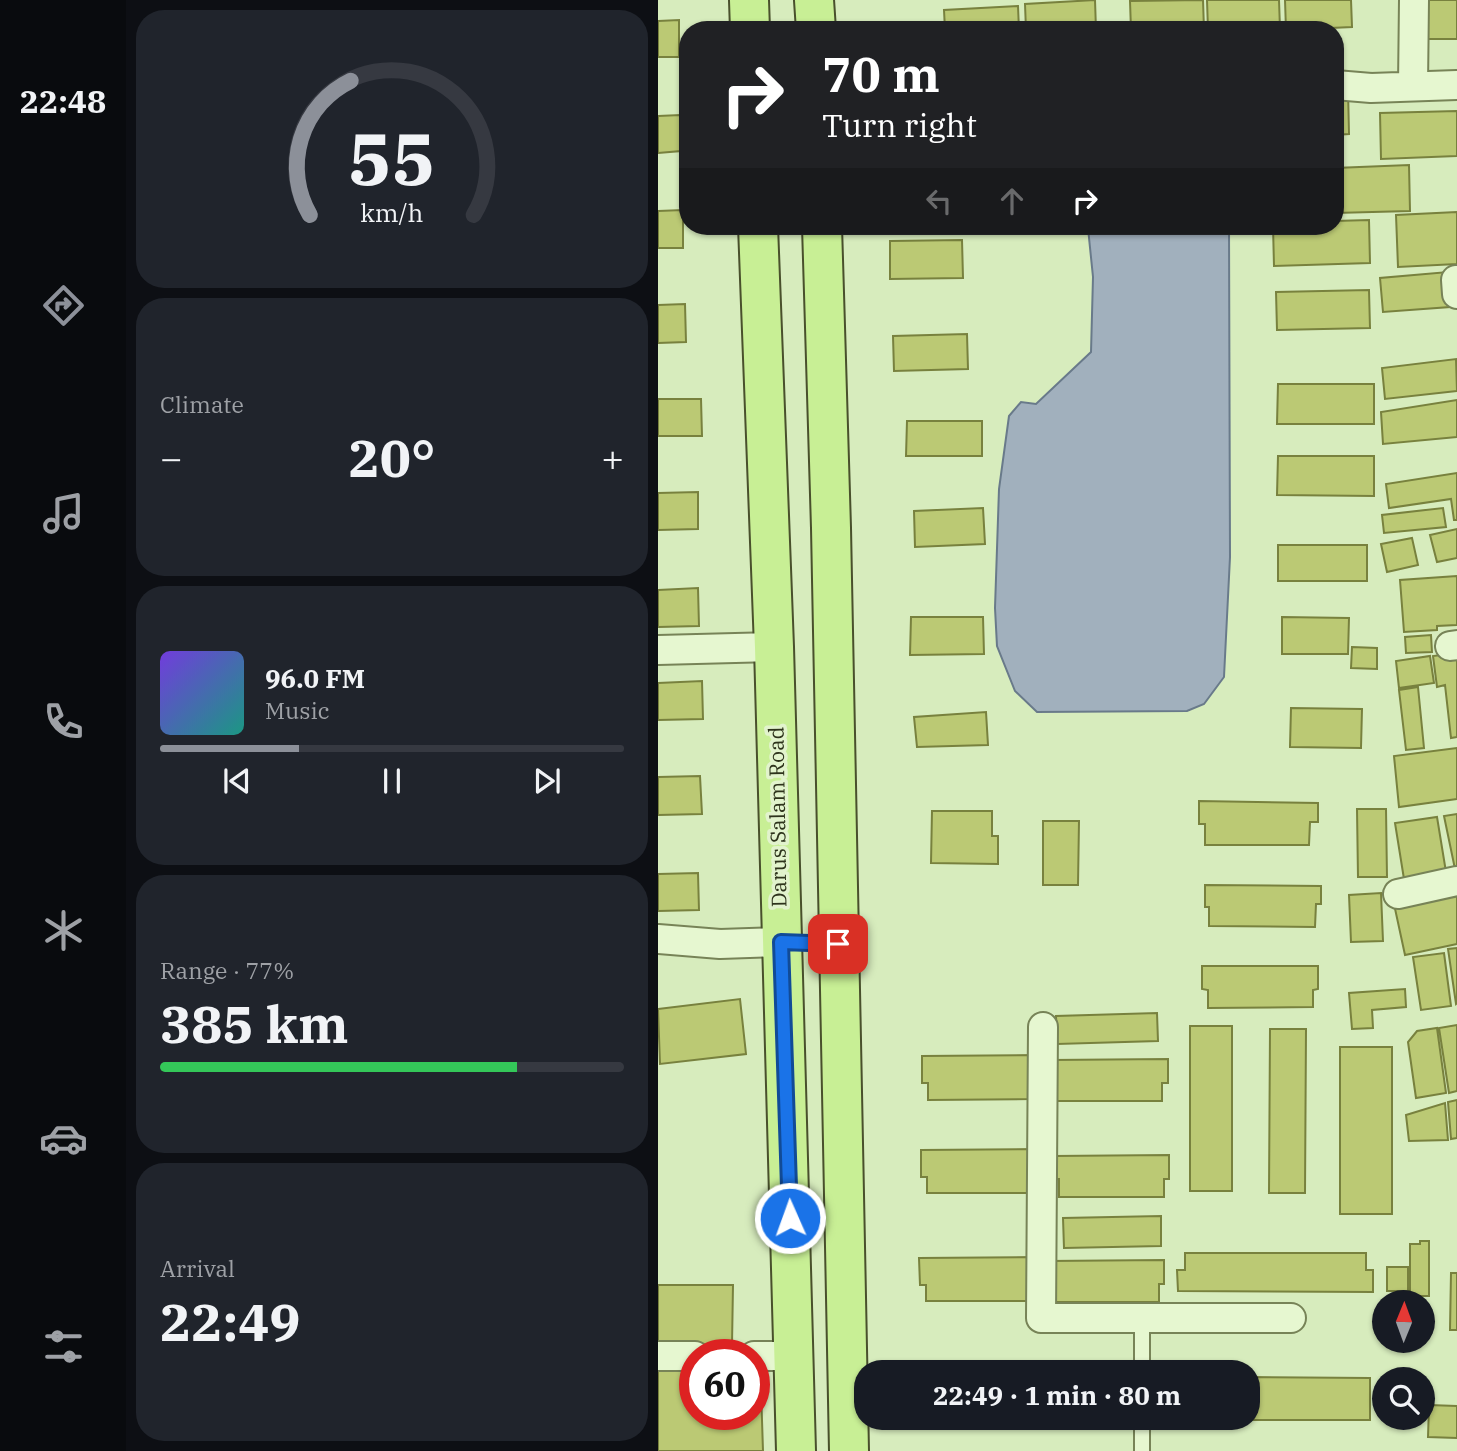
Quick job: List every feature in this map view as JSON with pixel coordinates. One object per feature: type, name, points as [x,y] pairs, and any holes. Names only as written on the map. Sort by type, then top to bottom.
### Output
[{"type":"main road","points":[[749,0],[750,21]]},
{"type":"main road","points":[[814,0],[815,21]]},
{"type":"main road","name":"Darus Salam Road","points":[[758,235],[774,647],[796,1451]]},
{"type":"main road","points":[[822,235],[832,542],[849,1451]]},
{"type":"main road","points":[[781,942],[838,944]]},
{"type":"street","points":[[1413,86],[1414,0]]},
{"type":"street","points":[[1344,86],[1371,88],[1457,85]]},
{"type":"street","points":[[658,650],[774,647]]},
{"type":"street","points":[[1398,894],[1457,881]]},
{"type":"street","points":[[658,939],[720,944],[781,942]]},
{"type":"street","points":[[1043,1027],[1041,1318],[1291,1318]]},
{"type":"street","points":[[658,1356],[679,1356]]},
{"type":"street","points":[[770,1356],[794,1356]]},
{"type":"lane","points":[[1142,1319],[1142,1360]]},
{"type":"lane","points":[[1142,1430],[1142,1451]]},
{"type":"water","points":[[1089,235],[1229,235],[1230,557],[1224,677],[1204,704],[1187,711],[1037,712],[1015,691],[997,646],[995,608],[999,489],[1009,416],[1021,402],[1036,404],[1091,352],[1093,277]]},
{"type":"building","points":[[1095,0],[1096,21],[1026,21],[1025,4]]},
{"type":"building","points":[[1203,0],[1204,21],[1131,21],[1130,1]]},
{"type":"building","points":[[1207,0],[1279,0],[1280,21],[1208,21]]},
{"type":"building","points":[[1285,0],[1351,0],[1352,27],[1344,27],[1344,21],[1286,21]]},
{"type":"building","points":[[1422,0],[1457,0],[1457,39],[1423,39]]},
{"type":"building","points":[[1018,6],[1019,21],[945,21],[944,10]]},
{"type":"building","points":[[679,20],[679,57],[658,57],[658,21]]},
{"type":"building","points":[[1344,89],[1348,89],[1349,134],[1344,134]]},
{"type":"building","points":[[1457,111],[1457,156],[1381,159],[1380,113]]},
{"type":"building","points":[[679,115],[679,151],[658,153],[658,116]]},
{"type":"building","points":[[1409,165],[1410,211],[1344,213],[1344,168]]},
{"type":"building","points":[[679,210],[679,235],[683,235],[683,248],[658,248],[658,211]]},
{"type":"building","points":[[1457,212],[1457,264],[1398,267],[1396,215]]},
{"type":"building","points":[[1369,220],[1370,263],[1274,266],[1273,235],[1344,235],[1344,221]]},
{"type":"building","points":[[962,240],[963,278],[890,279],[890,241]]},
{"type":"building","points":[[1448,272],[1450,307],[1383,312],[1380,278]]},
{"type":"building","points":[[1369,290],[1370,328],[1277,330],[1276,292]]},
{"type":"building","points":[[685,304],[686,342],[658,343],[658,305]]},
{"type":"building","points":[[967,334],[968,369],[894,371],[893,336]]},
{"type":"building","points":[[1456,359],[1457,391],[1385,399],[1382,368]]},
{"type":"building","points":[[1278,384],[1374,384],[1374,424],[1277,424]]},
{"type":"building","points":[[658,399],[701,399],[702,436],[658,436]]},
{"type":"building","points":[[1457,400],[1457,437],[1383,444],[1381,412]]},
{"type":"building","points":[[907,421],[982,421],[982,456],[906,456]]},
{"type":"building","points":[[1278,456],[1374,456],[1374,496],[1277,495]]},
{"type":"building","points":[[1457,473],[1457,520],[1454,520],[1451,499],[1389,508],[1386,484]]},
{"type":"building","points":[[698,492],[698,529],[658,530],[658,493]]},
{"type":"building","points":[[983,508],[985,544],[915,547],[914,511]]},
{"type":"building","points":[[1443,508],[1446,527],[1384,533],[1382,515]]},
{"type":"building","points":[[1457,529],[1457,558],[1437,562],[1430,535]]},
{"type":"building","points":[[1412,538],[1418,565],[1387,572],[1381,544]]},
{"type":"building","points":[[1278,545],[1367,545],[1367,581],[1278,581]]},
{"type":"building","points":[[1457,576],[1457,625],[1437,626],[1437,630],[1404,632],[1400,580]]},
{"type":"building","points":[[698,588],[699,626],[658,627],[658,590]]},
{"type":"building","points":[[911,617],[983,617],[984,654],[910,655]]},
{"type":"building","points":[[1282,617],[1349,618],[1348,654],[1282,654]]},
{"type":"building","points":[[1431,635],[1432,652],[1406,653],[1405,637]]},
{"type":"building","points":[[1352,647],[1377,648],[1377,669],[1351,668]]},
{"type":"building","points":[[1457,653],[1457,737],[1451,738],[1445,685],[1437,687],[1433,656]]},
{"type":"building","points":[[1430,656],[1434,683],[1399,688],[1396,661]]},
{"type":"building","points":[[702,681],[703,719],[658,720],[658,683]]},
{"type":"building","points":[[1418,687],[1424,748],[1406,750],[1399,690]]},
{"type":"building","points":[[1291,708],[1362,709],[1361,748],[1290,747]]},
{"type":"building","points":[[986,712],[988,745],[917,747],[914,717]]},
{"type":"building","points":[[1457,748],[1457,799],[1399,807],[1394,756]]},
{"type":"building","points":[[700,776],[702,814],[658,815],[658,777]]},
{"type":"building","points":[[1199,801],[1318,803],[1318,822],[1310,822],[1309,845],[1205,845],[1205,824],[1199,824]]},
{"type":"building","points":[[1357,809],[1386,809],[1387,877],[1358,877]]},
{"type":"building","points":[[932,811],[992,811],[992,836],[998,836],[998,864],[931,863]]},
{"type":"building","points":[[1457,814],[1457,869],[1455,869],[1444,816]]},
{"type":"building","points":[[1437,817],[1446,872],[1404,879],[1395,823]]},
{"type":"building","points":[[1043,821],[1079,821],[1078,885],[1043,885]]},
{"type":"building","points":[[698,873],[699,910],[658,911],[658,874]]},
{"type":"building","points":[[1205,885],[1321,886],[1321,904],[1316,904],[1315,927],[1209,926],[1209,907],[1205,907]]},
{"type":"building","points":[[1457,891],[1457,944],[1405,955],[1394,904]]},
{"type":"building","points":[[1381,893],[1383,941],[1351,942],[1349,895]]},
{"type":"building","points":[[1457,948],[1457,1003],[1456,1004],[1448,949]]},
{"type":"building","points":[[1444,953],[1451,1006],[1421,1010],[1413,957]]},
{"type":"building","points":[[1202,966],[1318,966],[1318,989],[1313,990],[1313,1007],[1208,1008],[1208,990],[1202,989]]},
{"type":"building","points":[[1405,989],[1406,1007],[1372,1010],[1373,1028],[1352,1029],[1349,993]]},
{"type":"building","points":[[740,999],[746,1054],[660,1064],[658,1009]]},
{"type":"building","points":[[1157,1013],[1158,1041],[1057,1044],[1056,1016]]},
{"type":"building","points":[[1457,1025],[1457,1091],[1449,1093],[1439,1028]]},
{"type":"building","points":[[1190,1026],[1232,1026],[1232,1191],[1190,1191]]},
{"type":"building","points":[[1437,1028],[1446,1093],[1416,1098],[1408,1042],[1417,1031]]},
{"type":"building","points":[[1270,1029],[1306,1029],[1305,1193],[1269,1193]]},
{"type":"building","points":[[1340,1047],[1392,1047],[1392,1214],[1340,1214]]},
{"type":"building","points":[[1036,1055],[1031,1099],[928,1100],[928,1083],[922,1083],[922,1056]]},
{"type":"building","points":[[1168,1059],[1168,1083],[1162,1083],[1162,1101],[1057,1101],[1057,1083],[1051,1083],[1051,1060]]},
{"type":"building","points":[[1457,1100],[1457,1138],[1451,1139],[1448,1102]]},
{"type":"building","points":[[1445,1103],[1448,1140],[1409,1141],[1406,1115]]},
{"type":"building","points":[[1035,1149],[1031,1193],[927,1193],[927,1177],[921,1177],[921,1150]]},
{"type":"building","points":[[1169,1155],[1169,1179],[1164,1179],[1164,1197],[1059,1197],[1059,1179],[1053,1179],[1053,1156]]},
{"type":"building","points":[[1161,1216],[1161,1246],[1064,1248],[1063,1218]]},
{"type":"building","points":[[1420,1241],[1429,1241],[1429,1290],[1410,1290],[1410,1244],[1420,1244]]},
{"type":"building","points":[[1185,1253],[1366,1253],[1366,1270],[1373,1270],[1373,1290],[1178,1291],[1177,1270],[1185,1270]]},
{"type":"building","points":[[1034,1257],[1029,1301],[926,1301],[926,1285],[920,1285],[919,1258]]},
{"type":"building","points":[[1164,1260],[1164,1284],[1159,1284],[1159,1302],[1054,1302],[1048,1261]]},
{"type":"building","points":[[1387,1267],[1408,1267],[1408,1290],[1387,1290]]},
{"type":"building","points":[[1451,1273],[1457,1273],[1457,1330],[1450,1330]]},
{"type":"building","points":[[658,1285],[733,1285],[732,1339],[679,1339],[679,1344],[658,1344]]},
{"type":"building","points":[[679,1365],[679,1430],[762,1430],[763,1451],[658,1451],[658,1366]]},
{"type":"building","points":[[1260,1377],[1370,1378],[1370,1420],[1260,1420]]},
{"type":"building","points":[[1435,1405],[1457,1406],[1457,1438],[1428,1437],[1428,1430],[1435,1430]]},
{"type":"route","points":[[790,1218],[781,942],[838,944]]}]
